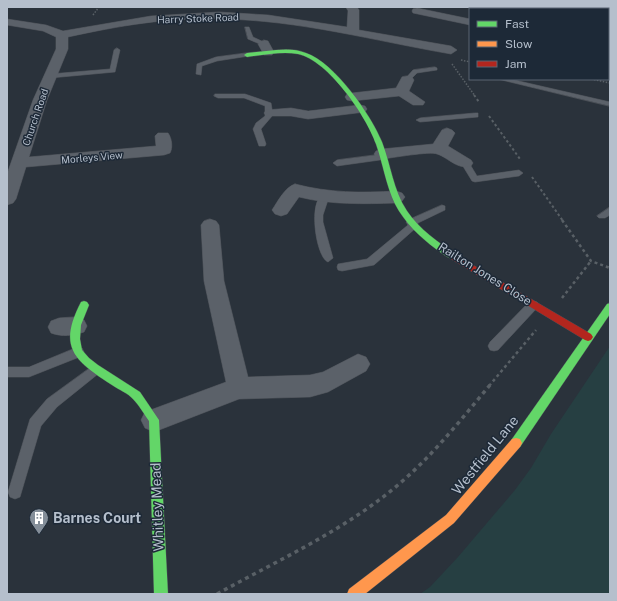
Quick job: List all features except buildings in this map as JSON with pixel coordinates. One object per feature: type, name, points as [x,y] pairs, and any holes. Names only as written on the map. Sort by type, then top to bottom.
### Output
[{"type":"street","points":[[351,7],[354,10],[353,32]]},
{"type":"street","points":[[418,11],[469,22]]},
{"type":"street","name":"Harry Stoke Road","points":[[62,34],[144,20],[215,16],[259,18],[353,32],[427,50],[451,50]]},
{"type":"street","points":[[7,22],[46,28],[62,34]]},
{"type":"street","name":"Church Road","points":[[7,199],[40,100],[62,49],[62,34]]},
{"type":"street","name":"Railton Jones Close","points":[[247,55],[266,48],[289,51],[311,57],[339,81],[352,97],[375,133],[396,197],[412,224],[452,256],[588,337]]},
{"type":"street","points":[[352,97],[404,86],[418,102]]},
{"type":"street","points":[[271,113],[291,112],[308,115],[360,109]]},
{"type":"street","points":[[439,148],[447,133]]},
{"type":"street","points":[[383,155],[439,148],[465,163]]},
{"type":"street","name":"Morleys View","points":[[19,164],[164,151]]},
{"type":"street","points":[[281,210],[295,190],[324,197],[360,200],[396,197]]},
{"type":"street","points":[[210,226],[214,281],[230,312],[239,388]]},
{"type":"street","points":[[84,305],[68,326],[78,352],[94,370],[136,395],[154,420],[239,388],[310,386],[328,381],[358,364]]},
{"type":"street","name":"Westfield Lane","points":[[354,594],[450,519],[511,450],[610,307]]},
{"type":"street","name":"Whitley Mead","points":[[154,420],[161,594]]},
{"type":"lane","points":[[247,28],[250,38],[266,48]]},
{"type":"lane","points":[[50,76],[113,70],[117,50]]},
{"type":"lane","points":[[199,74],[199,65],[216,59],[247,55]]},
{"type":"lane","points":[[404,86],[415,71],[435,69]]},
{"type":"lane","points":[[505,80],[610,104]]},
{"type":"lane","points":[[218,96],[238,94],[252,97],[268,105],[271,113],[270,117],[259,124],[257,129],[262,144]]},
{"type":"lane","points":[[420,120],[475,115]]},
{"type":"lane","points":[[441,118],[447,133]]},
{"type":"lane","points":[[337,163],[383,155]]},
{"type":"lane","points":[[465,163],[475,179],[519,174]]},
{"type":"lane","points":[[324,197],[318,215],[318,222],[328,258]]},
{"type":"lane","points":[[342,267],[370,262],[412,224],[442,208]]},
{"type":"lane","points":[[602,216],[610,210]]},
{"type":"lane","points":[[494,346],[534,305]]},
{"type":"lane","points":[[7,372],[29,372],[78,352]]},
{"type":"lane","points":[[15,492],[35,422],[52,403],[94,370]]},
{"type":"path","points":[[596,80],[610,83]]},
{"type":"path","points":[[217,594],[348,522],[407,477],[452,430],[549,314],[591,261]]},
{"type":"green space","points":[[610,346],[610,594],[420,594],[430,587],[458,557],[515,490],[531,468],[551,434]]},
{"type":"traffic: fast","points":[[247,55],[291,51],[298,52],[315,59],[325,67],[345,88],[370,123],[379,143],[394,194],[404,213],[414,226],[454,257]]},
{"type":"traffic: fast","points":[[84,305],[76,325],[75,339],[78,351],[85,361],[94,368],[136,395],[154,420],[161,594]]},
{"type":"traffic: fast","points":[[516,443],[610,307]]},
{"type":"traffic: slow","points":[[354,594],[450,519],[516,443]]},
{"type":"traffic: jam","points":[[454,257],[588,337]]},
{"type":"place","name":"Barnes Court","points":[[39,535]]}]
